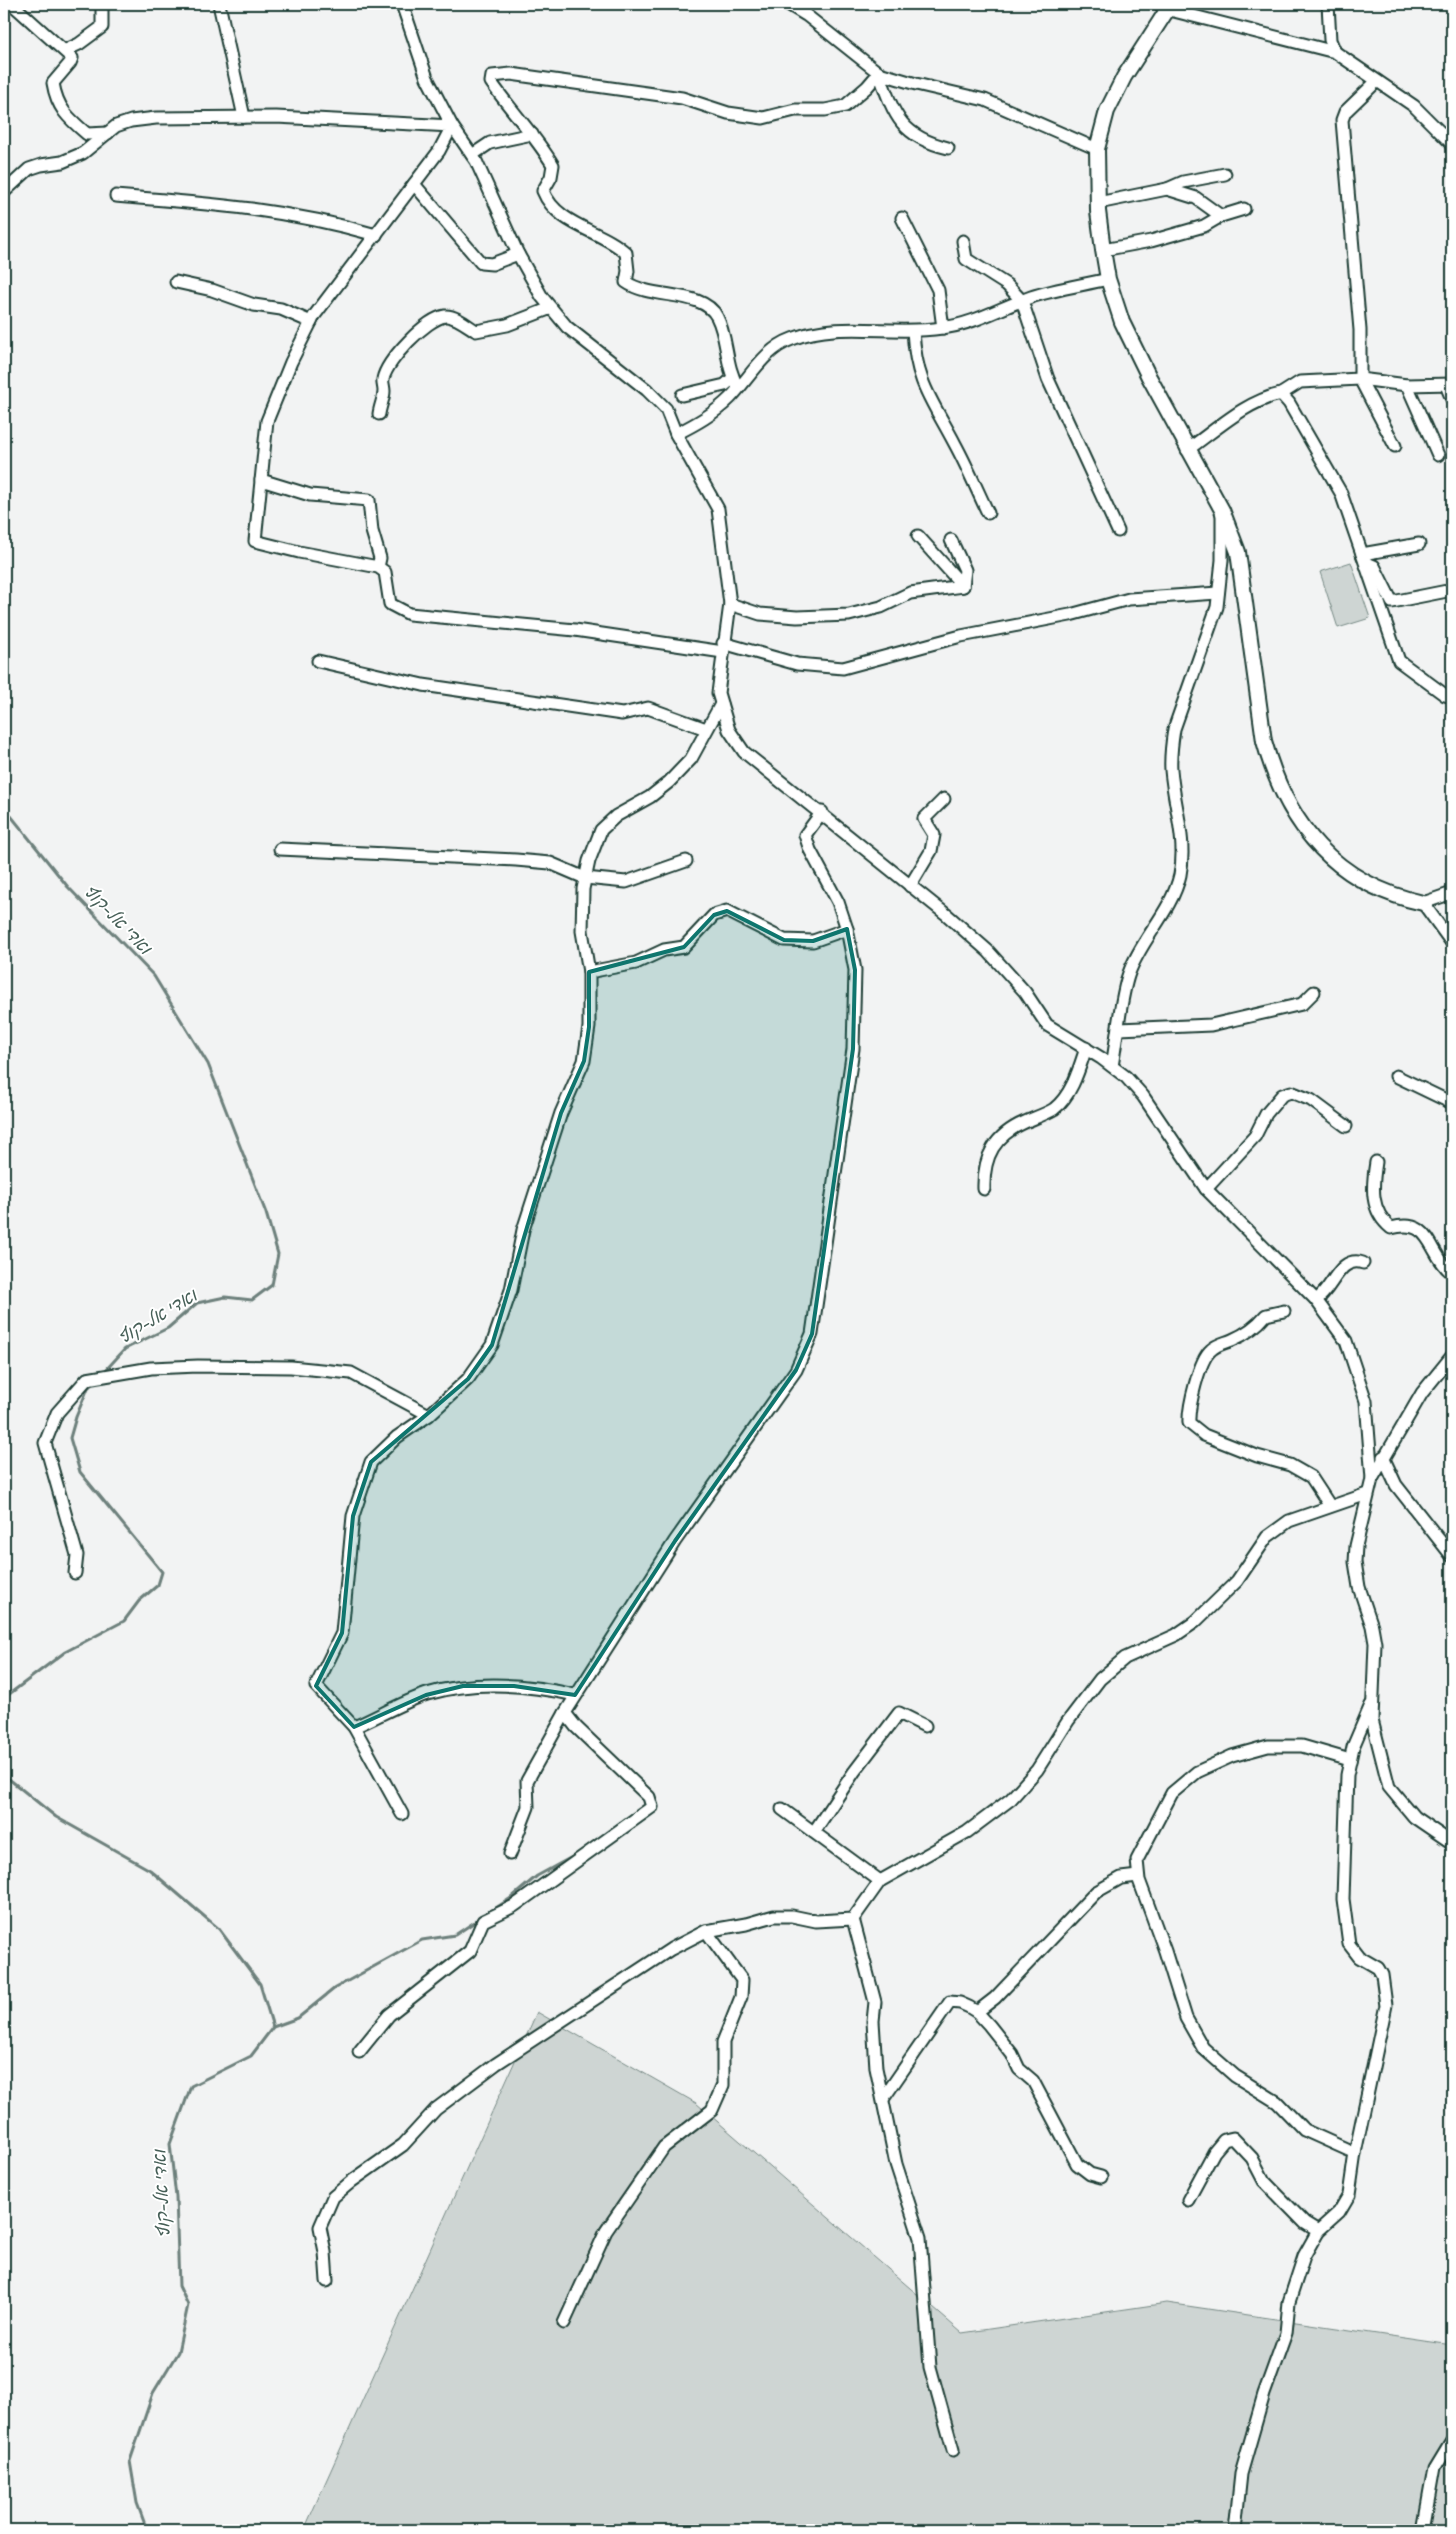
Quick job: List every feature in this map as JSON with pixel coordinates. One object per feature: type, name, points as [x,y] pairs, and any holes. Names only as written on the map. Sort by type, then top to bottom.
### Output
[{"type":"street","points":[[12,4],[66,50],[72,58],[70,64],[53,82],[55,99],[67,116],[87,134],[108,133]]},
{"type":"street","points":[[66,50],[102,27],[102,4]]},
{"type":"street","points":[[219,4],[244,118]]},
{"type":"street","points":[[402,4],[427,78],[452,126],[472,155],[518,254],[542,298],[567,326],[647,390],[666,409],[676,434],[718,510],[730,604],[718,693],[729,730],[744,752],[822,812],[988,951],[1025,992],[1047,1024],[1112,1066],[1143,1096],[1206,1189],[1316,1300],[1346,1341],[1366,1401],[1372,1479]]},
{"type":"street","points":[[1328,4],[1330,40],[1335,52]]},
{"type":"street","points":[[795,5],[879,73],[916,84],[985,100],[1097,149]]},
{"type":"street","points":[[1452,144],[1414,106],[1335,52],[1166,6],[1124,77],[1107,112],[1097,149],[1098,203],[1108,279],[1122,322],[1187,450],[1222,510],[1238,552],[1264,740],[1269,758],[1297,821],[1329,858],[1371,885],[1399,898],[1423,903],[1452,893]]},
{"type":"street","points":[[735,382],[717,317],[708,305],[694,299],[637,290],[626,282],[628,271],[626,253],[618,245],[574,224],[547,200],[543,191],[551,177],[553,165],[532,134],[491,82],[492,76],[511,74],[682,98],[728,113],[763,118],[795,110],[825,110],[845,106],[867,87],[879,73]]},
{"type":"street","points":[[879,73],[891,106],[908,131],[920,140],[948,148]]},
{"type":"street","points":[[1377,82],[1345,112],[1342,120],[1360,330],[1360,380],[1394,446]]},
{"type":"street","points":[[4,192],[29,169],[62,162],[76,156],[116,126],[131,121],[156,118],[244,118],[452,126]]},
{"type":"street","points":[[452,126],[439,151],[311,322],[291,362],[266,421],[255,541],[299,552],[378,567],[385,572],[390,604],[409,614],[575,630],[723,648],[797,664],[843,668],[961,636],[1070,615],[1130,599],[1218,593]]},
{"type":"street","points":[[472,155],[490,143],[532,134]]},
{"type":"street","points":[[1098,203],[1167,189],[1183,182],[1225,174]]},
{"type":"street","points":[[414,184],[481,263],[492,264],[518,254]]},
{"type":"street","points":[[1167,189],[1196,198],[1221,216]]},
{"type":"street","points":[[116,196],[224,204],[330,221],[376,235]]},
{"type":"street","points":[[1103,250],[1160,238],[1204,226],[1221,216],[1244,209]]},
{"type":"street","points":[[902,218],[938,290],[943,328]]},
{"type":"street","points":[[963,241],[966,259],[1007,285],[1022,301],[1032,324],[1048,378],[1118,531]]},
{"type":"street","points":[[676,434],[709,417],[735,382],[790,339],[836,328],[913,331],[975,322],[1022,301],[1108,279]]},
{"type":"street","points":[[176,282],[212,290],[254,305],[281,310],[311,322]]},
{"type":"street","points":[[379,414],[384,392],[383,378],[394,358],[409,340],[437,319],[446,316],[458,320],[476,331],[507,324],[551,308]]},
{"type":"street","points":[[913,331],[914,359],[927,395],[955,444],[988,513]]},
{"type":"street","points":[[1187,450],[1248,407],[1268,396],[1281,394],[1300,382],[1360,380],[1407,385],[1449,384],[1452,399]]},
{"type":"street","points":[[682,395],[735,382]]},
{"type":"street","points":[[1407,385],[1438,455]]},
{"type":"street","points":[[1281,394],[1289,403],[1341,494],[1399,661],[1445,695],[1452,697]]},
{"type":"street","points":[[261,480],[310,495],[369,500],[372,531],[380,558],[378,567]]},
{"type":"street","points":[[1112,1066],[1129,974],[1142,946],[1171,897],[1179,876],[1182,843],[1180,815],[1171,771],[1170,748],[1174,728],[1217,607],[1222,560],[1222,510]]},
{"type":"street","points":[[918,536],[963,586]]},
{"type":"street","points":[[951,540],[965,570],[963,586]]},
{"type":"street","points":[[1364,558],[1418,544]]},
{"type":"street","points":[[1364,558],[1374,566],[1392,602],[1452,590]]},
{"type":"street","points":[[730,604],[760,614],[797,617],[849,615],[881,607],[910,593],[963,586]]},
{"type":"street","points":[[318,661],[423,685],[622,714],[648,708],[706,729]]},
{"type":"street","points":[[402,1814],[354,1728],[316,1686],[342,1633],[353,1516],[371,1462],[397,1437],[429,1415],[468,1379],[492,1345],[511,1290],[523,1230],[561,1112],[584,1061],[589,1027],[589,972],[582,931],[585,878],[601,830],[616,816],[650,797],[669,782],[690,759],[721,704]]},
{"type":"street","points":[[910,886],[931,851],[934,836],[924,819],[944,799]]},
{"type":"street","points":[[510,1854],[528,1807],[527,1781],[565,1713],[675,1541],[796,1370],[806,1352],[812,1334],[853,1049],[855,970],[847,929],[838,902],[810,850],[805,835],[822,812]]},
{"type":"street","points":[[280,849],[550,863],[585,878],[626,882],[686,861]]},
{"type":"street","points":[[1423,903],[1452,943]]},
{"type":"street","points":[[589,972],[636,963],[664,950],[684,947],[714,915],[727,911],[784,940],[813,941],[847,929]]},
{"type":"street","points":[[1118,1029],[1211,1025],[1302,1004],[1314,992]]},
{"type":"street","points":[[984,1188],[984,1169],[994,1144],[1017,1125],[1054,1109],[1074,1083],[1086,1048]]},
{"type":"street","points":[[1396,1076],[1452,1103]]},
{"type":"street","points":[[1206,1189],[1255,1136],[1266,1114],[1282,1095],[1291,1092],[1310,1100],[1346,1126]]},
{"type":"street","points":[[1376,1162],[1372,1184],[1376,1210],[1382,1221],[1391,1228],[1414,1225],[1424,1232],[1439,1260],[1452,1273]]},
{"type":"street","points":[[1316,1300],[1325,1294],[1340,1270],[1348,1263],[1355,1260],[1363,1263]]},
{"type":"street","points":[[1284,1311],[1266,1315],[1259,1324],[1244,1334],[1210,1351],[1201,1369],[1188,1412],[1189,1423],[1204,1435],[1256,1456],[1290,1465],[1311,1477],[1330,1506]]},
{"type":"street","points":[[1452,1356],[1422,1393],[1383,1457],[1372,1479],[1356,1546],[1355,1562],[1359,1586],[1372,1626],[1375,1643],[1371,1705],[1372,1720],[1389,1787],[1414,1817],[1452,1843]]},
{"type":"street","points":[[75,1573],[77,1555],[45,1443],[57,1413],[87,1379],[151,1368],[198,1366],[291,1367],[351,1373],[429,1415]]},
{"type":"street","points":[[1383,1457],[1396,1485],[1452,1556]]},
{"type":"street","points":[[953,2450],[930,2367],[920,2238],[896,2164],[884,2099],[876,2068],[873,2021],[875,2002],[854,1919],[880,1881],[967,1832],[1011,1799],[1037,1770],[1068,1721],[1100,1679],[1125,1658],[1176,1635],[1195,1622],[1237,1581],[1267,1538],[1279,1528],[1289,1521],[1367,1494]]},
{"type":"street","points":[[354,1728],[426,1695],[463,1686],[514,1686],[575,1696]]},
{"type":"street","points":[[1235,2530],[1241,2474],[1264,2394],[1286,2333],[1289,2302],[1304,2256],[1318,2231],[1339,2212],[1349,2195],[1355,2153],[1386,2005],[1382,1975],[1378,1968],[1359,1957],[1350,1944],[1343,1899],[1347,1775],[1353,1747],[1371,1705]]},
{"type":"street","points":[[359,2052],[389,2015],[470,1951],[483,1921],[514,1906],[652,1806],[649,1797],[576,1727],[565,1713]]},
{"type":"street","points":[[814,1832],[854,1772],[899,1713],[925,1726]]},
{"type":"street","points":[[1350,1760],[1302,1746],[1268,1746],[1232,1756],[1197,1772],[1172,1793],[1138,1860],[1138,1876],[1165,1950],[1186,2018],[1203,2048],[1235,2076],[1277,2102],[1304,2130],[1355,2153]]},
{"type":"street","points":[[782,1809],[880,1881]]},
{"type":"street","points":[[977,2012],[995,1998],[1096,1892],[1121,1878],[1138,1876]]},
{"type":"street","points":[[327,2281],[325,2252],[320,2226],[333,2197],[352,2181],[403,2145],[436,2109],[496,2064],[671,1949],[706,1931],[746,1924],[774,1916],[792,1916],[816,1921],[854,1919]]},
{"type":"street","points":[[564,2323],[606,2231],[664,2147],[712,2110],[723,2085],[723,2042],[740,1997],[742,1980],[706,1931]]},
{"type":"street","points":[[884,2099],[950,2002],[960,2002],[977,2012],[1012,2054],[1019,2069],[1033,2082],[1077,2164],[1090,2174],[1100,2177]]},
{"type":"street","points":[[1188,2200],[1214,2152],[1224,2140],[1233,2138],[1252,2158],[1264,2182],[1305,2223],[1318,2231]]},
{"type":"street","points":[[1424,2530],[1435,2468],[1452,2440]]},
{"type":"highlighted area","points":[[727,911],[784,940],[813,941],[847,929],[855,970],[853,1049],[812,1334],[796,1370],[675,1541],[575,1695],[514,1686],[463,1686],[426,1695],[354,1727],[316,1686],[342,1633],[353,1516],[371,1462],[468,1379],[492,1345],[561,1113],[584,1061],[589,1027],[589,972],[684,947],[714,915]]},
{"type":"shaded area","points":[[1351,562],[1370,618],[1338,628],[1320,572]]},
{"type":"shaded area","points":[[537,2012],[696,2103],[962,2333],[1167,2303],[1452,2345],[1452,2530],[304,2530]]},
{"type":"waterway","name":"ואדי אל-קוף","points":[[11,816],[68,887],[154,976],[208,1064],[266,1213],[278,1254],[272,1285],[252,1300],[225,1297],[197,1303],[168,1328],[125,1349],[103,1373]]},
{"type":"waterway","name":"ואדי אל-קוף","points":[[4,1698],[65,1652],[124,1621],[139,1601],[158,1585],[162,1572],[80,1472],[70,1438],[88,1388],[95,1381]]},
{"type":"waterway","name":"ואדי אל-קוף","points":[[4,1775],[56,1817],[150,1870],[219,1929],[260,1984],[273,2027],[251,2056],[191,2086],[170,2144],[176,2197],[179,2286],[188,2305],[178,2352],[153,2393],[130,2461],[137,2503],[147,2530]]},
{"type":"waterway","points":[[273,2027],[298,2018],[335,1988],[422,1940],[455,1935],[511,1898],[537,1876],[581,1852]]}]
